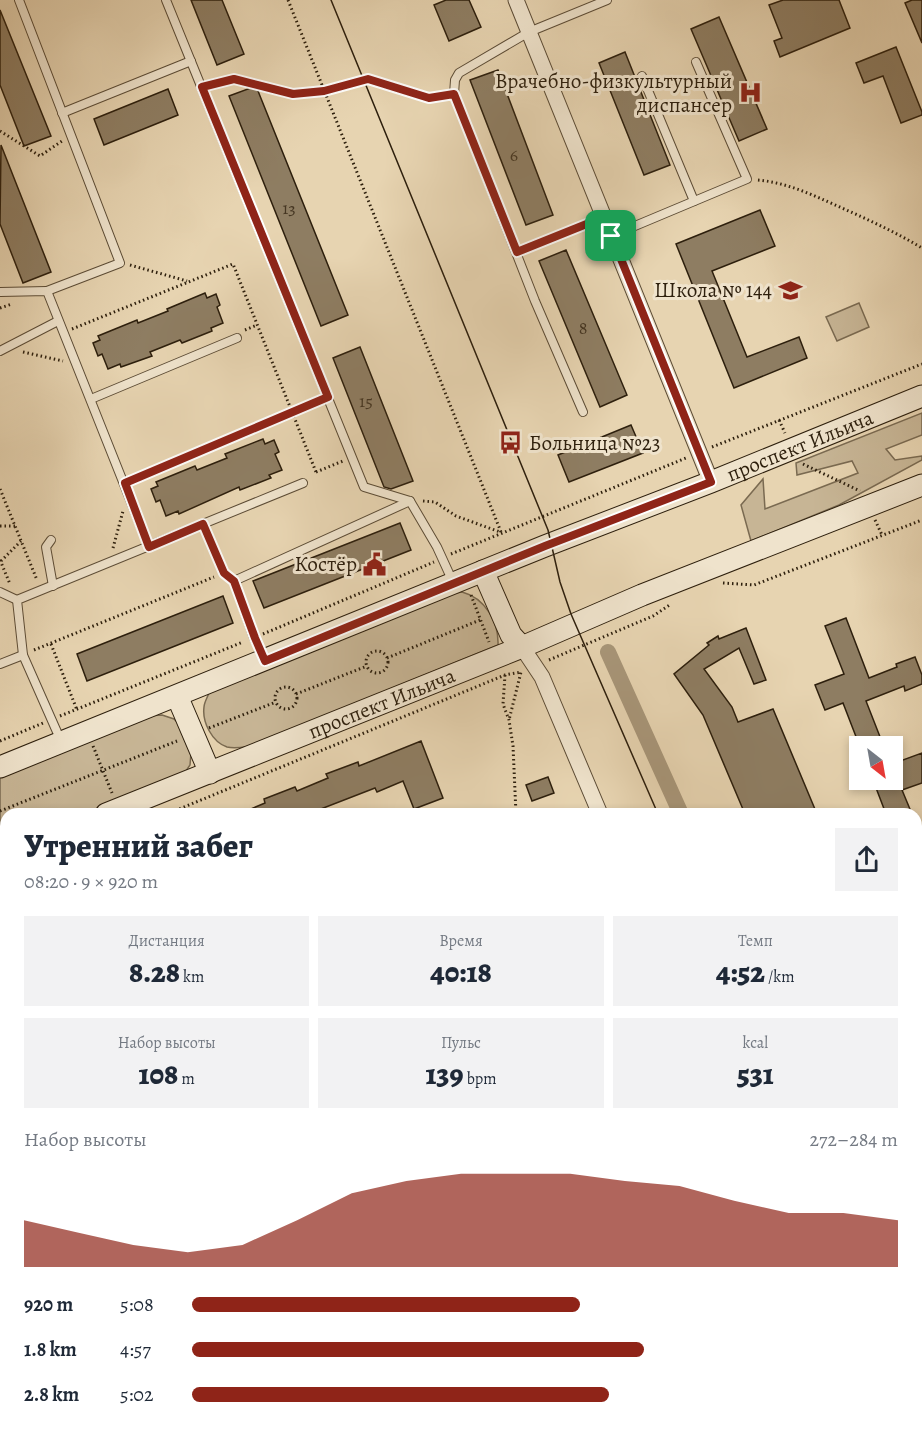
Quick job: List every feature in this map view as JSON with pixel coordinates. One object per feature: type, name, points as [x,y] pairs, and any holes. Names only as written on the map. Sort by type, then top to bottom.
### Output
[{"type":"street","points":[[516,0],[711,482]]},
{"type":"street","name":"проспект Ильича","points":[[0,767],[265,661],[462,588],[483,571],[922,396]]},
{"type":"street","name":"проспект Ильича","points":[[121,808],[522,647],[642,595],[922,485]]},
{"type":"street","points":[[483,571],[511,635],[542,676],[594,808]]},
{"type":"street","points":[[177,696],[210,773]]},
{"type":"lane","points":[[0,292],[47,291],[120,262],[19,0]]},
{"type":"lane","points":[[166,0],[364,488],[410,501],[462,588]]},
{"type":"lane","points":[[583,412],[535,301],[454,94],[454,80],[459,73],[528,32],[607,0]]},
{"type":"lane","points":[[62,112],[191,62]]},
{"type":"lane","points":[[611,236],[747,179],[696,62]]},
{"type":"lane","points":[[642,76],[694,201]]},
{"type":"lane","points":[[517,252],[604,217]]},
{"type":"lane","points":[[47,291],[149,547]]},
{"type":"lane","points":[[3,349],[58,321]]},
{"type":"lane","points":[[91,399],[237,338]]},
{"type":"lane","points":[[0,592],[16,600],[303,483]]},
{"type":"lane","points":[[234,581],[410,501]]},
{"type":"lane","points":[[203,524],[224,573],[234,581],[265,661]]},
{"type":"lane","points":[[51,540],[46,547],[47,564],[53,586]]},
{"type":"lane","points":[[16,600],[23,655],[61,742]]},
{"type":"lane","points":[[0,664],[23,655]]},
{"type":"path","points":[[288,0],[501,532]]},
{"type":"path","points":[[202,87],[234,79],[293,94],[324,91],[368,79],[429,98],[454,94]]},
{"type":"path","points":[[0,131],[40,156],[71,136]]},
{"type":"path","points":[[747,179],[770,181],[804,191],[903,236],[922,248]]},
{"type":"path","points":[[120,262],[189,282]]},
{"type":"path","points":[[3,349],[76,364]]},
{"type":"path","points":[[0,741],[255,638],[501,532],[922,364]]},
{"type":"path","points":[[125,483],[328,397]]},
{"type":"path","points":[[779,420],[788,441]]},
{"type":"path","points":[[303,483],[316,472],[352,457]]},
{"type":"path","points":[[796,461],[864,493]]},
{"type":"path","points":[[0,489],[41,590]]},
{"type":"path","points":[[109,563],[128,492]]},
{"type":"path","points":[[410,501],[435,502],[456,516],[501,532]]},
{"type":"path","points":[[874,517],[882,535]]},
{"type":"path","points":[[722,583],[754,585],[922,520]]},
{"type":"path","points":[[0,526],[15,526]]},
{"type":"path","points":[[16,600],[0,561],[21,541]]},
{"type":"path","points":[[23,655],[224,573]]},
{"type":"path","points":[[462,588],[491,645]]},
{"type":"path","points":[[541,664],[653,616],[679,599]]},
{"type":"path","points":[[387,658],[480,620]]},
{"type":"path","points":[[51,644],[80,717]]},
{"type":"path","points":[[374,652],[382,652],[387,658],[387,667],[380,673],[374,672],[367,666],[367,658],[374,652]]},
{"type":"path","points":[[296,694],[367,666]]},
{"type":"path","points":[[500,666],[505,675],[503,704],[509,720],[513,746],[516,808]]},
{"type":"path","points":[[182,808],[505,675],[521,672],[509,720]]},
{"type":"path","points":[[283,687],[292,689],[296,694],[295,703],[290,708],[283,708],[276,702],[277,692],[283,687]]},
{"type":"path","points":[[207,729],[276,702]]},
{"type":"path","points":[[8,808],[187,736]]},
{"type":"path","points":[[90,739],[121,808]]},
{"type":"shaded area","points":[[859,303],[869,327],[837,341],[826,317]]},
{"type":"shaded area","points":[[922,413],[922,435],[886,449],[895,460],[922,456],[922,460],[839,505],[751,541],[741,505],[763,479],[765,509],[858,473],[852,461],[797,475],[796,463]]},
{"type":"shaded area","points":[[462,592],[484,605],[489,612],[496,628],[498,645],[251,746],[227,747],[217,741],[209,731],[206,725],[204,704],[209,693],[449,594]]},
{"type":"shaded area","points":[[162,715],[174,719],[183,728],[191,753],[190,765],[182,777],[102,808],[0,808],[0,775],[146,716]]},
{"type":"building","points":[[191,0],[222,0],[244,54],[217,65]]},
{"type":"building","points":[[446,0],[469,0],[481,27],[449,41],[434,5]]},
{"type":"building","points":[[783,0],[839,0],[850,28],[780,57],[774,41],[782,38],[769,5]]},
{"type":"building","points":[[922,0],[922,43],[905,3]]},
{"type":"building","points":[[0,10],[51,136],[24,146],[0,85]]},
{"type":"building","points":[[719,17],[767,129],[739,141],[691,29]]},
{"type":"building","points":[[896,47],[922,112],[922,115],[901,123],[883,76],[864,83],[856,63]]},
{"type":"building","points":[[625,52],[670,165],[644,175],[599,63]]},
{"type":"building","points":[[498,70],[553,215],[526,225],[470,80]]},
{"type":"building","points":[[256,86],[348,315],[321,326],[229,96]]},
{"type":"building","points":[[168,89],[178,115],[104,145],[94,119]]},
{"type":"building","points":[[1,145],[51,272],[23,283],[0,224]]},
{"type":"building","points":[[760,210],[775,246],[712,271],[747,357],[799,337],[807,358],[734,388],[676,244]]},
{"type":"building","points":[[566,250],[627,395],[600,407],[539,261]]},
{"type":"building","points":[[205,293],[207,298],[216,294],[220,305],[217,307],[223,323],[211,328],[212,331],[182,343],[180,340],[150,352],[152,356],[121,367],[120,364],[108,369],[102,354],[98,356],[93,343],[100,340],[98,336],[137,320],[138,323],[168,311],[167,309]]},
{"type":"building","points":[[360,347],[413,481],[391,489],[384,487],[333,358]]},
{"type":"building","points":[[631,425],[643,453],[569,482],[558,455]]},
{"type":"building","points":[[263,439],[265,444],[274,440],[279,452],[275,454],[282,470],[269,475],[271,478],[240,490],[239,487],[179,514],[178,511],[166,516],[160,500],[156,502],[151,489],[158,486],[156,482],[195,466],[197,470],[227,458],[225,454]]},
{"type":"building","points":[[400,523],[411,550],[264,608],[253,581]]},
{"type":"building","points":[[223,596],[233,623],[87,681],[77,654]]},
{"type":"building","points":[[846,618],[869,678],[915,657],[922,675],[922,684],[905,691],[904,686],[866,701],[880,736],[856,736],[843,703],[825,710],[815,685],[844,674],[825,626]]},
{"type":"building","points":[[746,628],[766,680],[754,684],[739,648],[704,669],[732,707],[738,722],[773,709],[814,808],[742,808],[703,715],[674,674],[709,645],[707,643],[718,636],[719,639]]},
{"type":"building","points":[[421,741],[443,798],[414,808],[403,781],[377,792],[375,788],[323,808],[253,808],[265,803],[264,799],[295,787],[297,791],[328,778],[326,774],[358,762],[359,766]]},
{"type":"building","points":[[922,753],[922,783],[903,790],[903,760]]},
{"type":"building","points":[[548,777],[554,793],[532,801],[526,785]]},
{"type":"building","points":[[877,790],[902,790],[910,808],[884,808]]},
{"type":"waterway","points":[[608,652],[678,808]]},
{"type":"tram line","points":[[331,0],[548,530],[560,582],[571,614],[655,808]]},
{"type":"place","name":"Врачебно-физкультурный диспансер","points":[[750,93]]},
{"type":"place","name":"Школа № 144","points":[[790,290]]},
{"type":"place","name":"Больница №23","points":[[511,443]]},
{"type":"place","name":"Костёр","points":[[375,564]]},
{"type":"route","points":[[234,79],[293,94],[324,91],[368,79],[429,98],[454,94],[517,252],[604,217],[611,236],[711,482],[545,546],[265,661],[234,581],[224,573],[203,524],[149,547],[125,483],[328,397],[202,87],[234,79]]}]
